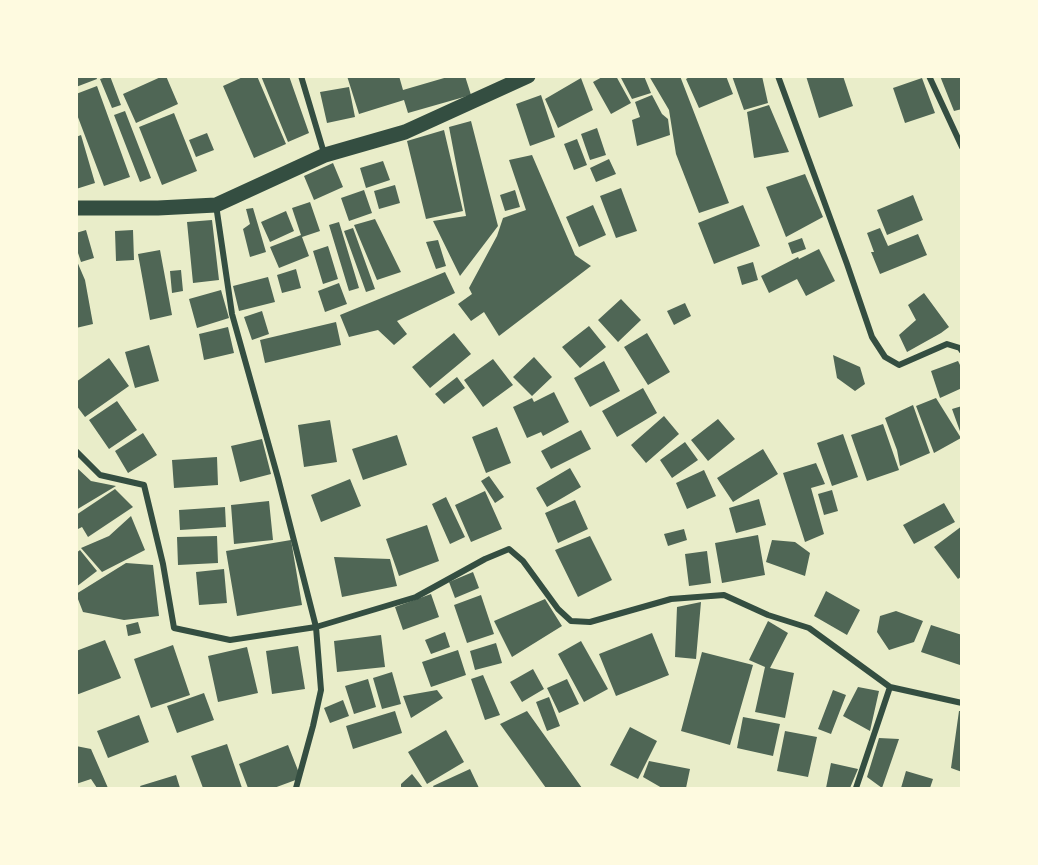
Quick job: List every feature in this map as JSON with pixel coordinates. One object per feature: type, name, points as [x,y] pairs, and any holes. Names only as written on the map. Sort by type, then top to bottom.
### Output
[{"type":"main road","points":[[76,208],[216,205],[325,155],[405,132],[528,76]]},
{"type":"street","points":[[301,76],[325,155]]},
{"type":"street","points":[[778,76],[872,337],[885,357],[899,365],[947,344],[960,348],[962,351]]},
{"type":"street","points":[[929,76],[962,147]]},
{"type":"street","points":[[216,205],[232,314],[278,478],[316,627],[321,690],[296,789]]},
{"type":"street","points":[[76,451],[100,475],[144,485],[163,564],[174,628],[230,640],[316,627],[416,597],[485,559],[509,549],[523,561],[558,609],[571,621],[590,622],[672,599],[724,595],[768,615],[809,628],[890,687],[962,703]]},
{"type":"street","points":[[856,789],[890,687]]},
{"type":"building","points":[[76,76],[96,76],[97,79],[76,87]]},
{"type":"building","points":[[110,76],[121,105],[112,108],[100,79]]},
{"type":"building","points":[[166,76],[178,104],[136,123],[123,94]]},
{"type":"building","points":[[245,76],[257,76],[286,144],[254,158],[223,86]]},
{"type":"building","points":[[261,76],[289,76],[309,133],[288,142]]},
{"type":"building","points":[[347,76],[399,76],[403,90],[451,76],[465,76],[471,95],[408,113],[404,100],[359,114]]},
{"type":"building","points":[[604,76],[616,76],[631,103],[611,114],[593,82]]},
{"type":"building","points":[[620,76],[644,76],[651,93],[632,99]]},
{"type":"building","points":[[649,76],[680,76],[729,203],[699,213],[676,154],[669,110]]},
{"type":"building","points":[[691,76],[726,76],[733,94],[699,108],[686,79]]},
{"type":"building","points":[[732,76],[762,76],[768,103],[744,110]]},
{"type":"building","points":[[806,76],[843,76],[853,106],[819,118]]},
{"type":"building","points":[[940,76],[962,76],[962,109],[954,111]]},
{"type":"building","points":[[581,78],[593,110],[558,128],[545,99]]},
{"type":"building","points":[[922,78],[935,113],[905,123],[893,88]]},
{"type":"building","points":[[97,86],[130,177],[104,186],[76,112],[76,94]]},
{"type":"building","points":[[349,87],[355,117],[327,123],[320,92]]},
{"type":"building","points":[[541,95],[555,137],[530,146],[516,104]]},
{"type":"building","points":[[652,95],[662,114],[668,119],[670,135],[637,146],[632,120],[640,117],[635,102]]},
{"type":"building","points":[[769,105],[789,152],[754,158],[747,112]]},
{"type":"building","points":[[125,111],[151,178],[140,182],[114,115]]},
{"type":"building","points":[[174,113],[197,171],[162,185],[139,127]]},
{"type":"building","points":[[471,121],[498,226],[460,276],[433,221],[466,216],[449,127]]},
{"type":"building","points":[[597,128],[606,155],[590,160],[581,134]]},
{"type":"building","points":[[444,130],[463,211],[426,219],[407,141]]},
{"type":"building","points":[[207,133],[214,150],[196,157],[189,140]]},
{"type":"building","points":[[81,135],[95,183],[76,189],[76,137]]},
{"type":"building","points":[[577,139],[587,165],[574,170],[564,144]]},
{"type":"building","points":[[532,155],[575,255],[591,266],[499,336],[484,312],[471,321],[458,304],[472,294],[469,288],[497,236],[503,218],[526,210],[509,160]]},
{"type":"building","points":[[609,159],[616,174],[596,182],[590,168]]},
{"type":"building","points":[[383,161],[390,180],[366,188],[360,168]]},
{"type":"building","points":[[333,163],[343,187],[314,200],[304,176]]},
{"type":"building","points":[[805,174],[823,217],[786,237],[766,187]]},
{"type":"building","points":[[395,185],[400,203],[379,209],[374,191]]},
{"type":"building","points":[[621,188],[637,231],[616,238],[600,196]]},
{"type":"building","points":[[364,190],[372,213],[349,221],[341,198]]},
{"type":"building","points":[[515,190],[520,207],[505,211],[500,195]]},
{"type":"building","points":[[913,195],[923,220],[887,235],[877,210]]},
{"type":"building","points":[[310,202],[320,231],[302,237],[309,256],[279,268],[270,247],[301,235],[292,208]]},
{"type":"building","points":[[593,205],[606,235],[579,247],[566,217]]},
{"type":"building","points":[[743,205],[760,246],[714,264],[698,223]]},
{"type":"building","points":[[253,208],[266,252],[250,257],[243,229],[250,224],[246,209]]},
{"type":"building","points":[[286,211],[294,231],[270,242],[261,222]]},
{"type":"building","points":[[375,219],[401,272],[377,280],[354,225]]},
{"type":"building","points":[[212,220],[219,280],[193,283],[187,222]]},
{"type":"building","points":[[339,222],[359,288],[349,291],[329,225]]},
{"type":"building","points":[[353,228],[375,289],[366,292],[344,231]]},
{"type":"building","points":[[880,228],[888,246],[918,234],[927,255],[880,274],[871,252],[874,252],[867,233]]},
{"type":"building","points":[[86,230],[94,258],[81,262],[76,247],[76,233]]},
{"type":"building","points":[[133,230],[134,260],[116,261],[115,231]]},
{"type":"building","points":[[802,238],[806,249],[792,254],[788,243]]},
{"type":"building","points":[[438,240],[446,266],[436,269],[426,242]]},
{"type":"building","points":[[328,246],[338,279],[323,284],[313,251]]},
{"type":"building","points":[[819,249],[835,281],[806,296],[797,279],[769,293],[761,276]]},
{"type":"building","points":[[160,250],[172,315],[150,320],[138,254]]},
{"type":"building","points":[[76,259],[85,280],[93,324],[76,328]]},
{"type":"building","points":[[753,262],[758,280],[742,285],[737,267]]},
{"type":"building","points":[[296,269],[301,288],[282,293],[277,275]]},
{"type":"building","points":[[181,270],[183,291],[172,293],[170,271]]},
{"type":"building","points":[[445,272],[455,293],[397,321],[407,334],[394,345],[378,330],[349,337],[340,315]]},
{"type":"building","points":[[268,277],[275,302],[239,311],[233,286]]},
{"type":"building","points":[[339,283],[347,304],[325,312],[318,291]]},
{"type":"building","points":[[221,290],[229,318],[197,328],[189,299]]},
{"type":"building","points":[[924,293],[949,327],[907,352],[899,335],[916,320],[908,305]]},
{"type":"building","points":[[621,299],[641,320],[618,342],[598,320]]},
{"type":"building","points":[[685,303],[691,316],[674,325],[667,311]]},
{"type":"building","points":[[262,311],[269,334],[252,340],[244,317]]},
{"type":"building","points":[[336,322],[341,345],[265,363],[260,340]]},
{"type":"building","points":[[589,326],[606,347],[580,368],[562,347]]},
{"type":"building","points":[[228,327],[234,353],[204,360],[199,334]]},
{"type":"building","points":[[454,333],[471,354],[430,388],[412,367]]},
{"type":"building","points":[[647,333],[670,372],[648,385],[624,347]]},
{"type":"building","points":[[149,345],[159,381],[135,388],[125,352]]},
{"type":"building","points":[[833,355],[860,367],[865,384],[855,391],[837,378]]},
{"type":"building","points":[[534,357],[552,377],[532,396],[513,377]]},
{"type":"building","points":[[109,358],[129,386],[85,417],[76,405],[76,382]]},
{"type":"building","points":[[493,359],[513,385],[483,407],[464,380]]},
{"type":"building","points":[[604,361],[620,391],[590,407],[574,378]]},
{"type":"building","points":[[958,361],[962,369],[962,388],[940,398],[931,371]]},
{"type":"building","points":[[457,377],[465,388],[444,404],[435,394]]},
{"type":"building","points":[[643,388],[657,413],[617,437],[602,411]]},
{"type":"building","points":[[554,392],[569,422],[543,436],[541,432],[527,438],[513,407],[532,398],[534,402]]},
{"type":"building","points":[[936,398],[961,438],[934,453],[916,406]]},
{"type":"building","points":[[117,401],[137,430],[109,449],[89,420]]},
{"type":"building","points":[[913,405],[930,453],[900,466],[897,450],[885,418]]},
{"type":"building","points":[[962,406],[962,434],[961,434],[952,409]]},
{"type":"building","points":[[664,416],[679,434],[646,463],[631,445]]},
{"type":"building","points":[[718,419],[735,439],[708,461],[691,440]]},
{"type":"building","points":[[330,420],[337,462],[304,467],[298,425]]},
{"type":"building","points":[[883,424],[899,470],[867,481],[851,435]]},
{"type":"building","points":[[497,427],[511,463],[486,473],[472,437]]},
{"type":"building","points":[[581,430],[591,449],[551,469],[541,451]]},
{"type":"building","points":[[143,433],[157,455],[128,473],[115,451]]},
{"type":"building","points":[[843,434],[858,477],[832,486],[817,443]]},
{"type":"building","points":[[397,435],[407,465],[363,480],[352,449]]},
{"type":"building","points":[[262,439],[271,474],[240,482],[231,446]]},
{"type":"building","points":[[685,442],[698,460],[672,478],[660,460]]},
{"type":"building","points":[[763,449],[778,474],[733,502],[717,478]]},
{"type":"building","points":[[217,457],[218,485],[174,488],[172,460]]},
{"type":"building","points":[[816,463],[825,484],[811,488],[824,534],[805,542],[783,473]]},
{"type":"building","points":[[76,467],[91,481],[116,486],[76,510]]},
{"type":"building","points":[[570,468],[581,487],[547,507],[536,488]]},
{"type":"building","points":[[704,470],[716,496],[687,509],[676,483]]},
{"type":"building","points":[[489,476],[504,497],[495,503],[481,481]]},
{"type":"building","points":[[350,479],[361,506],[321,522],[311,495]]},
{"type":"building","points":[[115,489],[133,507],[88,537],[82,527],[76,530],[76,515]]},
{"type":"building","points":[[832,490],[838,511],[824,515],[818,494]]},
{"type":"building","points":[[485,491],[502,529],[471,542],[455,505]]},
{"type":"building","points":[[446,497],[465,537],[450,544],[432,504]]},
{"type":"building","points":[[759,499],[766,525],[736,533],[729,508]]},
{"type":"building","points":[[575,500],[588,529],[558,543],[545,513]]},
{"type":"building","points":[[269,501],[273,540],[234,544],[231,505]]},
{"type":"building","points":[[944,503],[955,522],[914,544],[903,525]]},
{"type":"building","points":[[225,507],[226,527],[180,530],[179,510]]},
{"type":"building","points":[[131,516],[145,550],[102,572],[81,548],[109,536]]},
{"type":"building","points":[[427,525],[439,561],[399,576],[386,539]]},
{"type":"building","points":[[962,526],[962,576],[958,579],[934,547]]},
{"type":"building","points":[[684,529],[687,540],[668,546],[664,534]]},
{"type":"building","points":[[758,535],[765,575],[722,583],[715,543]]},
{"type":"building","points":[[217,536],[218,563],[178,565],[177,537]]},
{"type":"building","points":[[590,536],[612,580],[578,597],[555,550]]},
{"type":"building","points":[[291,540],[302,605],[237,616],[226,551]]},
{"type":"building","points":[[772,540],[795,542],[810,553],[805,576],[766,562]]},
{"type":"building","points":[[80,550],[97,571],[76,587],[76,553]]},
{"type":"building","points":[[707,551],[711,583],[689,586],[685,554]]},
{"type":"building","points":[[334,557],[390,559],[397,586],[342,597]]},
{"type":"building","points":[[126,563],[153,565],[159,616],[124,620],[83,612],[76,594]]},
{"type":"building","points":[[224,569],[227,603],[199,605],[196,572]]},
{"type":"building","points":[[473,572],[479,588],[455,598],[449,582]]},
{"type":"building","points":[[826,591],[860,610],[847,635],[814,616]]},
{"type":"building","points":[[431,594],[439,617],[403,630],[395,607]]},
{"type":"building","points":[[481,595],[494,634],[467,643],[454,605]]},
{"type":"building","points":[[545,599],[562,626],[512,657],[494,621]]},
{"type":"building","points":[[701,602],[696,659],[675,657],[677,607]]},
{"type":"building","points":[[896,611],[923,621],[914,642],[889,650],[877,632],[880,616]]},
{"type":"building","points":[[768,621],[788,633],[770,668],[794,673],[785,718],[755,712],[765,667],[749,660]]},
{"type":"building","points":[[138,622],[141,633],[128,636],[126,625]]},
{"type":"building","points":[[931,625],[962,635],[960,665],[921,652]]},
{"type":"building","points":[[445,632],[450,647],[431,654],[425,640]]},
{"type":"building","points":[[652,633],[669,675],[616,696],[599,654]]},
{"type":"building","points":[[381,635],[385,667],[337,672],[334,641]]},
{"type":"building","points":[[105,640],[121,678],[76,695],[76,651]]},
{"type":"building","points":[[581,641],[608,689],[584,702],[558,654]]},
{"type":"building","points":[[496,643],[502,663],[475,670],[470,651]]},
{"type":"building","points":[[173,645],[190,695],[151,708],[134,659]]},
{"type":"building","points":[[298,646],[305,689],[272,694],[266,651]]},
{"type":"building","points":[[247,647],[258,693],[218,702],[208,656]]},
{"type":"building","points":[[458,650],[466,675],[431,687],[422,662]]},
{"type":"building","points":[[702,652],[753,665],[730,745],[681,731]]},
{"type":"building","points":[[533,669],[544,689],[522,702],[510,682]]},
{"type":"building","points":[[392,672],[401,704],[382,709],[373,678]]},
{"type":"building","points":[[483,675],[500,715],[485,720],[471,679]]},
{"type":"building","points":[[368,679],[376,707],[354,714],[345,686]]},
{"type":"building","points":[[567,679],[579,704],[559,713],[547,688]]},
{"type":"building","points":[[858,687],[879,691],[870,731],[843,716]]},
{"type":"building","points":[[437,690],[443,698],[411,718],[403,696]]},
{"type":"building","points":[[833,690],[846,695],[831,734],[818,729]]},
{"type":"building","points":[[204,693],[214,720],[177,733],[167,706]]},
{"type":"building","points":[[549,697],[560,726],[547,731],[536,702]]},
{"type":"building","points":[[343,700],[349,716],[330,723],[324,708]]},
{"type":"building","points":[[395,711],[402,733],[353,749],[346,726]]},
{"type":"building","points":[[527,711],[582,788],[546,788],[500,724]]},
{"type":"building","points":[[959,711],[962,711],[962,772],[951,768]]},
{"type":"building","points":[[139,715],[149,742],[108,758],[97,731]]},
{"type":"building","points":[[743,717],[780,724],[773,756],[737,748]]},
{"type":"building","points":[[630,727],[657,741],[638,779],[610,765]]},
{"type":"building","points":[[446,730],[464,762],[427,784],[408,752]]},
{"type":"building","points":[[785,731],[817,737],[808,777],[777,771]]},
{"type":"building","points":[[879,738],[899,739],[882,788],[867,777]]},
{"type":"building","points":[[227,744],[242,788],[203,788],[191,756]]},
{"type":"building","points":[[288,745],[301,778],[274,788],[248,788],[239,764]]},
{"type":"building","points":[[76,746],[91,749],[108,788],[97,788],[91,779],[76,784]]},
{"type":"building","points":[[649,761],[690,769],[686,788],[662,788],[643,777]]},
{"type":"building","points":[[831,763],[858,769],[850,788],[826,788]]},
{"type":"building","points":[[470,769],[479,788],[434,788],[433,786]]},
{"type":"building","points":[[906,771],[933,779],[930,788],[901,788]]},
{"type":"building","points":[[412,774],[423,788],[401,788],[401,784]]},
{"type":"building","points":[[176,775],[180,788],[141,788],[140,786]]}]
